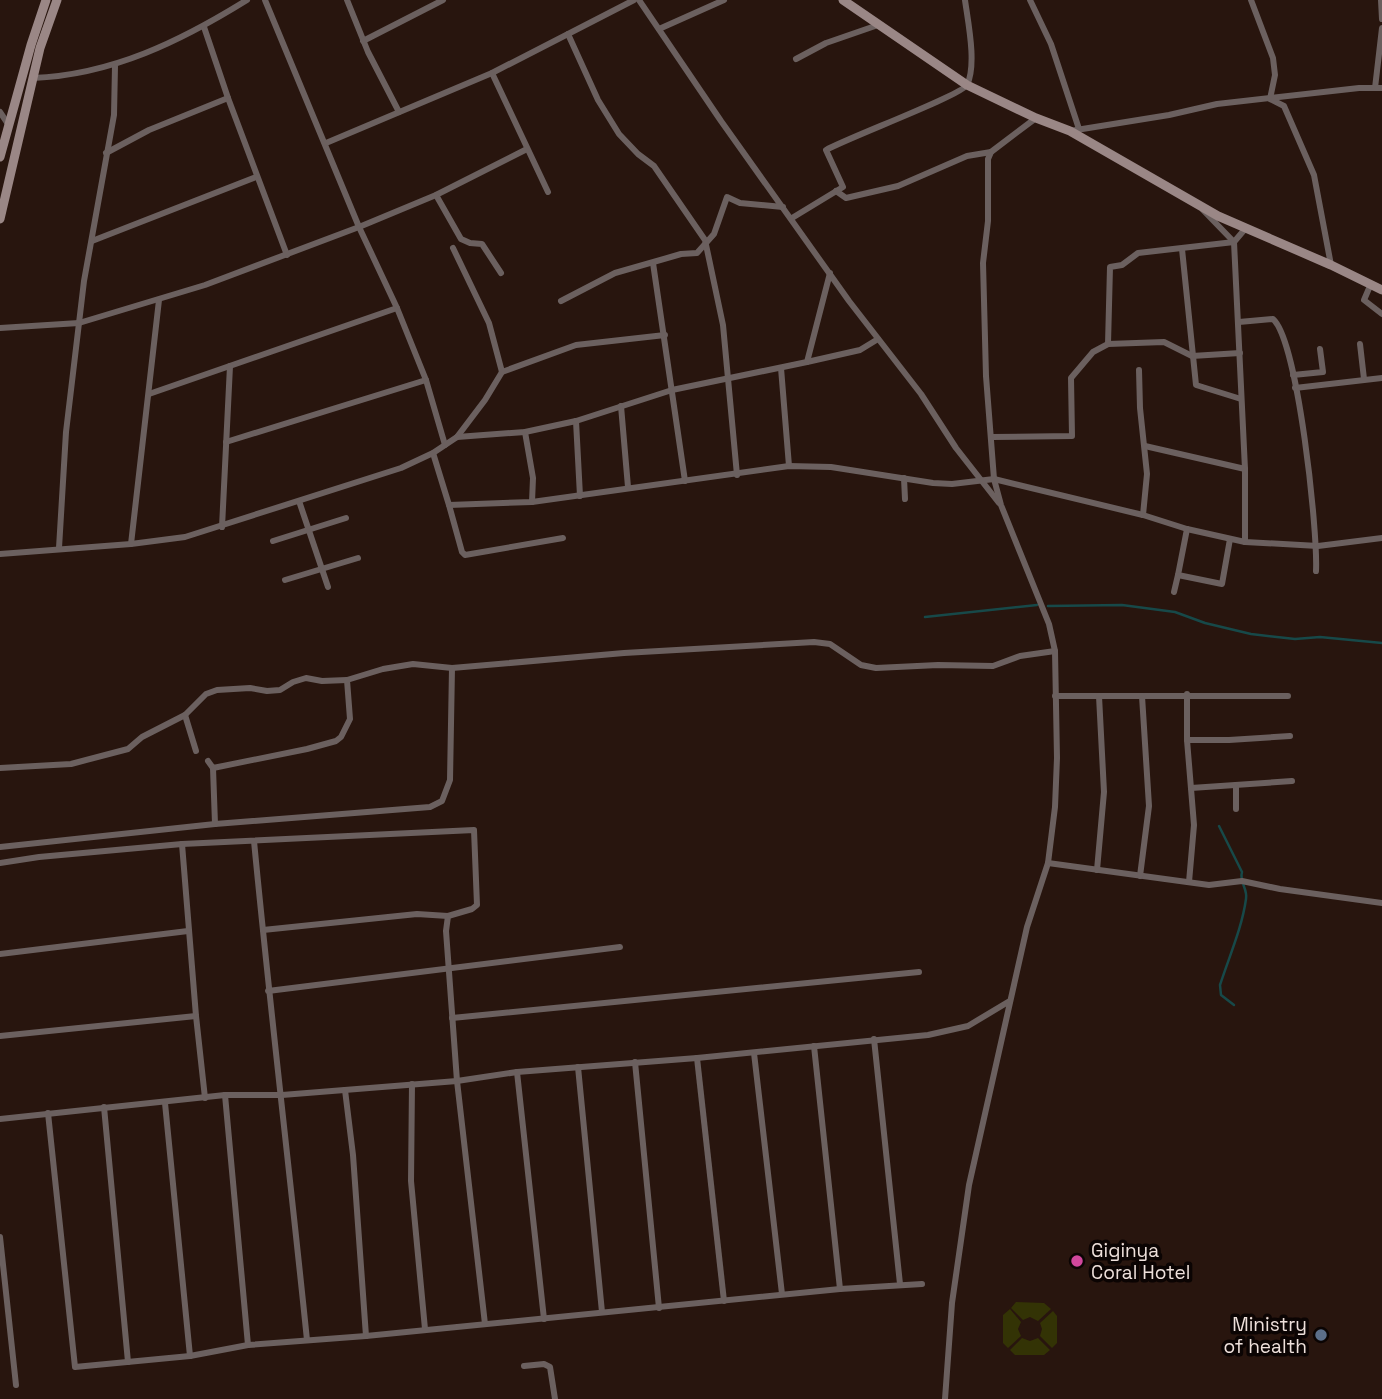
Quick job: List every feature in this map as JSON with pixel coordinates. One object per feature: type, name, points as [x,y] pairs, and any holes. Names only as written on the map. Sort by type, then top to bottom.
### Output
[{"type":"street","points":[[0,157],[46,0]]},
{"type":"street","points":[[0,219],[40,48],[57,0]]},
{"type":"street","points":[[33,78],[58,77],[115,66],[205,26],[247,0]]},
{"type":"street","points":[[265,0],[359,227],[397,308],[426,380],[445,445]]},
{"type":"street","points":[[347,0],[363,41],[399,112]]},
{"type":"street","points":[[363,41],[443,0]]},
{"type":"street","points":[[326,144],[492,73],[637,0],[720,121],[1000,505]]},
{"type":"street","points":[[659,29],[724,0]]},
{"type":"street","points":[[843,0],[967,85],[1036,118],[1074,130],[1197,204],[1245,229],[1382,290]]},
{"type":"street","points":[[792,218],[843,187],[826,150],[878,125],[956,95],[967,85],[971,67],[965,0]]},
{"type":"street","points":[[1030,0],[1051,44],[1074,130]]},
{"type":"street","points":[[1251,0],[1273,58],[1275,75],[1270,99]]},
{"type":"street","points":[[1381,0],[1382,19]]},
{"type":"street","points":[[796,58],[825,43],[878,25]]},
{"type":"street","points":[[205,26],[228,98],[286,255]]},
{"type":"street","points":[[1074,130],[1169,115],[1217,104],[1378,88],[1382,28]]},
{"type":"street","points":[[568,34],[598,100],[619,134],[654,166],[706,243],[723,325],[737,475]]},
{"type":"street","points":[[59,548],[65,432],[83,281],[114,114],[115,66]]},
{"type":"street","points":[[492,73],[548,192]]},
{"type":"street","points":[[106,153],[149,130],[228,98]]},
{"type":"street","points":[[1270,99],[1284,106],[1314,175],[1331,265]]},
{"type":"street","points":[[0,112],[8,124]]},
{"type":"street","points":[[836,191],[846,198],[898,186],[967,156],[991,152],[1036,118]]},
{"type":"street","points":[[0,328],[79,323],[159,300],[359,227],[436,195],[527,149]]},
{"type":"street","points":[[945,1399],[952,1303],[969,1185],[1027,927],[1048,863],[1055,807],[1057,758],[1055,651],[1049,624],[1000,505],[994,479],[986,376],[983,263],[988,221],[988,159],[991,152]]},
{"type":"street","points":[[92,241],[256,177]]},
{"type":"street","points":[[436,195],[461,239],[482,244],[500,273]]},
{"type":"street","points":[[561,301],[615,273],[681,254],[697,253],[714,234],[727,197],[740,203],[783,206]]},
{"type":"street","points":[[1197,204],[1234,242],[1245,469],[1245,542]]},
{"type":"street","points":[[1108,344],[1110,267],[1122,265],[1138,253],[1234,242],[1245,229]]},
{"type":"street","points":[[453,248],[489,323],[502,373]]},
{"type":"street","points":[[1182,249],[1196,385],[1241,399]]},
{"type":"street","points":[[653,263],[685,481]]},
{"type":"street","points":[[807,362],[830,273]]},
{"type":"street","points":[[1370,286],[1364,300],[1382,314]]},
{"type":"street","points":[[131,544],[159,300]]},
{"type":"street","points":[[149,394],[397,308]]},
{"type":"street","points":[[1238,321],[1270,318],[1275,320],[1286,343],[1318,546],[1316,571]]},
{"type":"street","points":[[0,554],[131,544],[185,537],[222,527],[401,468],[433,453],[457,437],[502,373],[576,345],[665,335]]},
{"type":"street","points":[[457,437],[525,432],[576,421],[672,390],[860,350],[878,339]]},
{"type":"street","points":[[992,437],[1072,436],[1071,378],[1093,352],[1108,344],[1164,342],[1192,356],[1240,353]]},
{"type":"street","points":[[1360,344],[1364,379]]},
{"type":"street","points":[[1293,375],[1323,372],[1320,349]]},
{"type":"street","points":[[222,527],[230,366]]},
{"type":"street","points":[[781,368],[789,466]]},
{"type":"street","points":[[1139,370],[1147,474],[1143,515]]},
{"type":"street","points":[[1295,388],[1382,378]]},
{"type":"street","points":[[226,442],[426,380]]},
{"type":"street","points":[[621,406],[628,487]]},
{"type":"street","points":[[576,421],[580,496]]},
{"type":"street","points":[[525,432],[533,478],[531,502]]},
{"type":"street","points":[[1145,446],[1245,469]]},
{"type":"street","points":[[433,453],[465,555],[563,538]]},
{"type":"street","points":[[449,505],[531,502],[789,466],[831,467],[933,483],[952,484],[994,479],[1245,542],[1318,546],[1382,538]]},
{"type":"street","points":[[904,478],[905,499]]},
{"type":"street","points":[[299,501],[328,587]]},
{"type":"street","points":[[273,541],[346,517]]},
{"type":"street","points":[[1174,592],[1187,529]]},
{"type":"street","points":[[1178,575],[1222,584],[1230,539]]},
{"type":"street","points":[[285,580],[358,558]]},
{"type":"street","points":[[0,768],[71,764],[128,749],[142,737],[185,715],[206,694],[224,689],[280,690],[306,678],[322,681],[347,680],[383,668],[413,664],[452,668],[624,653],[814,642],[830,644],[861,665],[876,668],[938,664],[993,666],[1020,656],[1055,651]]},
{"type":"street","points":[[0,847],[215,824],[430,807],[442,801],[450,780],[452,668]]},
{"type":"street","points":[[213,768],[307,749],[341,737],[350,719],[347,680]]},
{"type":"street","points":[[1187,694],[1187,740],[1194,825],[1189,881]]},
{"type":"street","points":[[1055,696],[1288,695]]},
{"type":"street","points":[[1097,870],[1104,792],[1098,696]]},
{"type":"street","points":[[1140,876],[1149,806],[1142,696]]},
{"type":"street","points":[[185,715],[196,751]]},
{"type":"street","points":[[1187,740],[1290,736]]},
{"type":"street","points":[[208,761],[213,768],[215,824]]},
{"type":"street","points":[[1191,788],[1292,781]]},
{"type":"street","points":[[1236,785],[1236,809]]},
{"type":"street","points":[[0,863],[182,844],[474,830],[477,905],[472,909],[448,916],[417,914],[263,930]]},
{"type":"street","points":[[254,841],[307,1340]]},
{"type":"street","points":[[182,844],[205,1098]]},
{"type":"street","points":[[1048,863],[1189,881],[1209,886],[1241,881],[1382,903]]},
{"type":"street","points":[[448,916],[446,931],[457,1081],[485,1324]]},
{"type":"street","points":[[0,954],[188,931]]},
{"type":"street","points":[[268,991],[620,947]]},
{"type":"street","points":[[453,1018],[919,972]]},
{"type":"street","points":[[0,1119],[225,1095],[282,1095],[457,1081],[517,1072],[754,1053],[928,1035],[968,1026],[1009,1002]]},
{"type":"street","points":[[0,1036],[196,1016]]},
{"type":"street","points":[[874,1040],[900,1284]]},
{"type":"street","points":[[814,1046],[840,1289]]},
{"type":"street","points":[[754,1053],[782,1294]]},
{"type":"street","points":[[697,1058],[724,1301]]},
{"type":"street","points":[[635,1062],[659,1308]]},
{"type":"street","points":[[578,1067],[601,1312]]},
{"type":"street","points":[[517,1072],[544,1319]]},
{"type":"street","points":[[412,1083],[411,1181],[425,1329]]},
{"type":"street","points":[[345,1090],[353,1155],[366,1336]]},
{"type":"street","points":[[225,1095],[248,1345]]},
{"type":"street","points":[[165,1103],[190,1356]]},
{"type":"street","points":[[104,1107],[128,1362]]},
{"type":"street","points":[[48,1113],[75,1367],[190,1356],[248,1345],[544,1319],[782,1294],[922,1284]]},
{"type":"street","points":[[0,1237],[16,1385]]},
{"type":"street","points":[[524,1366],[544,1364],[550,1367],[555,1399]]},
{"type":"shaded area","points":[[1016,1302],[1044,1303],[1051,1309],[1038,1321],[1030,1317],[1023,1320],[1011,1308]]},
{"type":"shaded area","points":[[1010,1309],[1021,1322],[1018,1329],[1021,1336],[1008,1348],[1003,1343],[1003,1315]]},
{"type":"shaded area","points":[[1053,1311],[1057,1316],[1057,1343],[1052,1348],[1040,1336],[1040,1323]]},
{"type":"shaded area","points":[[1022,1338],[1030,1341],[1038,1338],[1050,1350],[1044,1355],[1015,1355],[1010,1350]]},
{"type":"waterway","points":[[925,617],[1037,605]]},
{"type":"waterway","points":[[1048,606],[1122,605],[1175,612],[1205,623],[1251,634],[1382,643]]},
{"type":"waterway","points":[[1219,826],[1242,872],[1246,895],[1238,932],[1220,985],[1221,995],[1234,1005]]},
{"type":"place","name":"Giginya Coral Hotel","points":[[1077,1261]]},
{"type":"place","name":"Ministry of health","points":[[1321,1335]]}]
